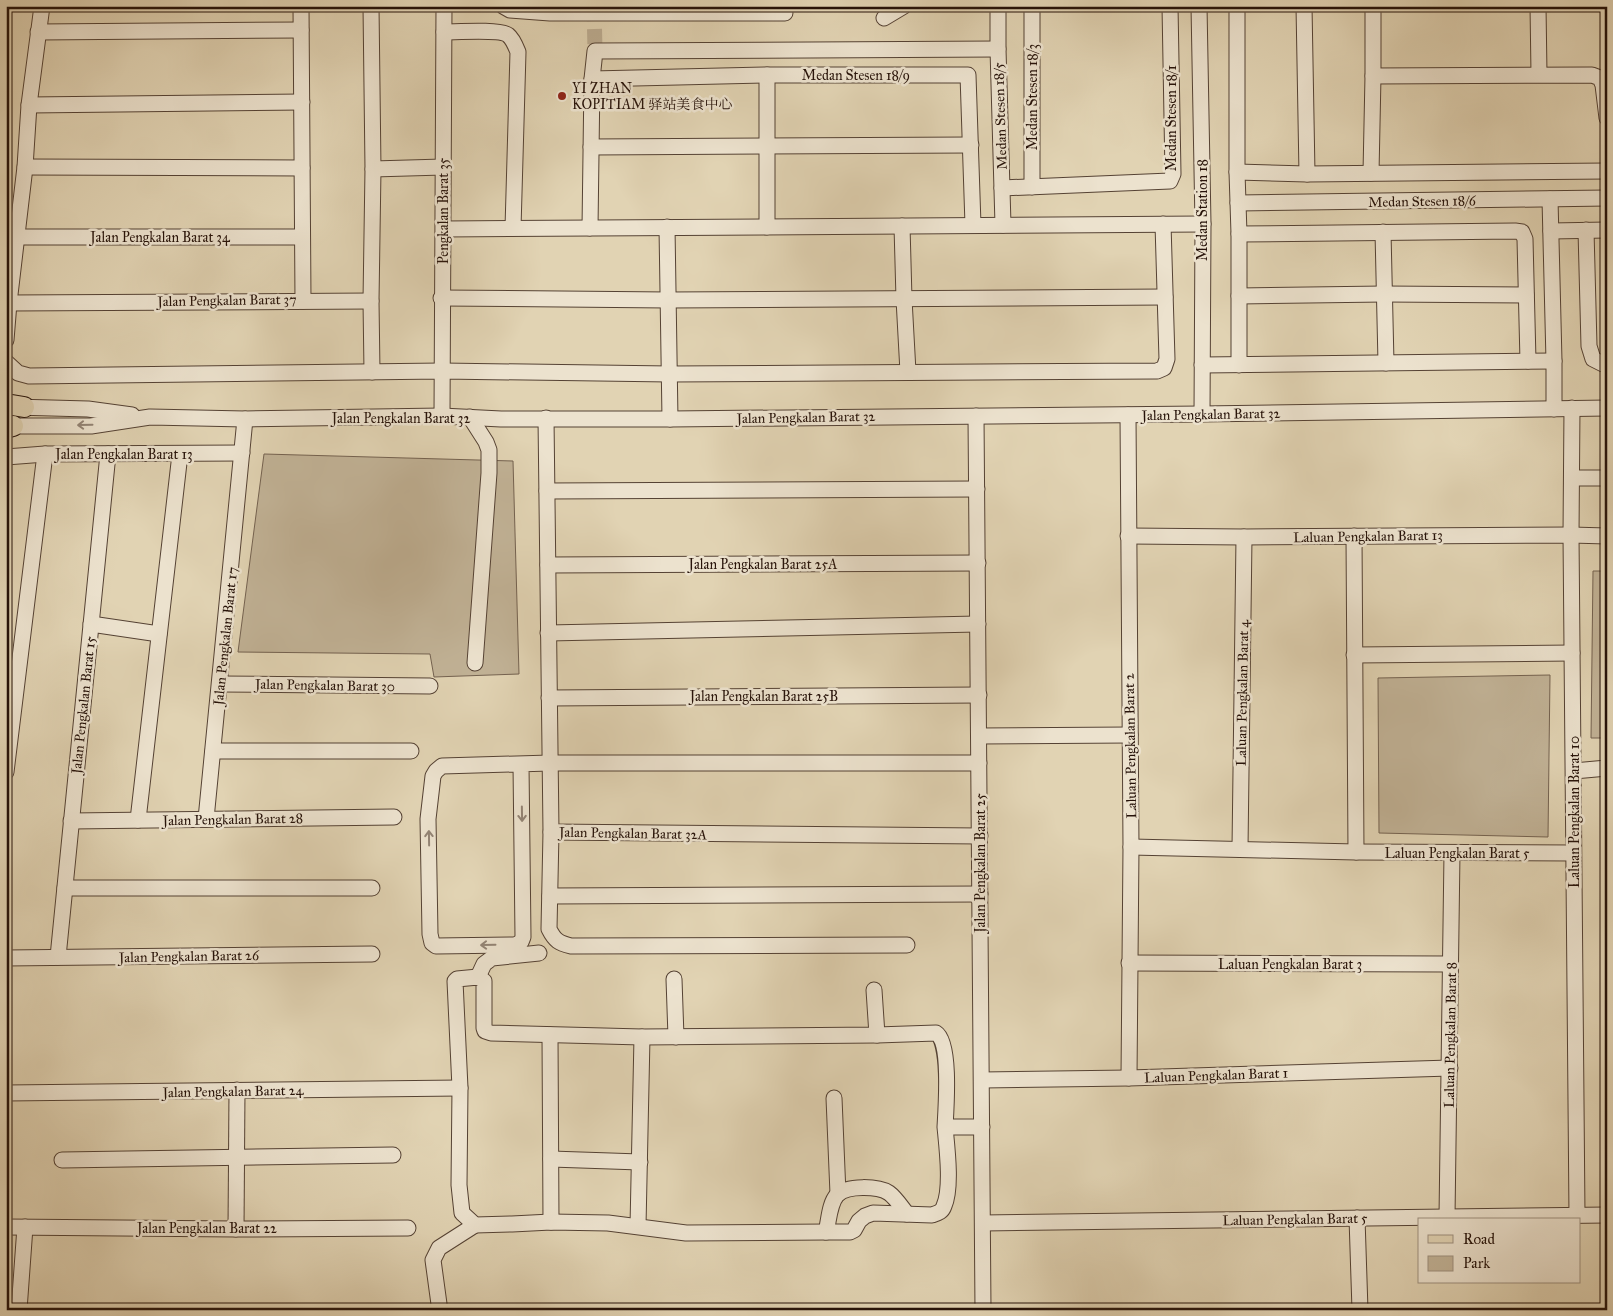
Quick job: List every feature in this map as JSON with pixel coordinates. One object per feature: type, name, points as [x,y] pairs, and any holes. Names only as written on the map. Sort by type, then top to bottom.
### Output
[{"type":"street","points":[[6,340],[25,168],[29,105],[42,6]]},
{"type":"street","name":"Jalan Pengkalan Barat 37","points":[[9,303],[303,300],[301,6]]},
{"type":"street","points":[[371,6],[373,169],[372,372]]},
{"type":"street","points":[[454,6],[444,20],[507,35],[515,44],[518,52],[513,228]]},
{"type":"street","points":[[503,6],[510,10],[550,13],[785,13]]},
{"type":"street","points":[[884,18],[904,6]]},
{"type":"street","name":"Medan Stesen 18/5","points":[[998,6],[1003,225]]},
{"type":"street","name":"Medan Stesen 18/3","points":[[1032,6],[1032,187]]},
{"type":"street","name":"Medan Stesen 18/1","points":[[1002,188],[1170,182],[1173,174],[1170,6]]},
{"type":"street","name":"Medan Station 18","points":[[1200,6],[1203,224],[1202,414]]},
{"type":"street","points":[[1236,6],[1239,365]]},
{"type":"street","points":[[1304,6],[1307,174]]},
{"type":"street","points":[[1371,173],[1374,76],[1373,6]]},
{"type":"street","points":[[1538,6],[1539,74]]},
{"type":"street","name":"Pengkalan Barat 35","points":[[442,416],[444,20]]},
{"type":"street","points":[[38,32],[301,30]]},
{"type":"street","name":"Medan Stesen 18/9","points":[[973,225],[968,75],[767,75],[592,80],[594,51],[998,49]]},
{"type":"street","points":[[767,75],[767,227]]},
{"type":"street","points":[[1374,76],[1592,75],[1600,78],[1603,85],[1607,118]]},
{"type":"street","points":[[590,228],[592,80]]},
{"type":"street","points":[[29,105],[302,102]]},
{"type":"street","points":[[591,147],[971,145]]},
{"type":"street","points":[[373,169],[443,167]]},
{"type":"street","points":[[25,168],[302,168]]},
{"type":"street","points":[[1236,172],[1307,174],[1607,171]]},
{"type":"street","name":"Medan Stesen 18/6","points":[[1238,203],[1607,198]]},
{"type":"street","points":[[1550,199],[1554,408]]},
{"type":"street","points":[[6,362],[18,373],[30,376],[442,371],[670,374],[1157,371],[1164,368],[1167,360],[1163,224]]},
{"type":"street","points":[[444,229],[1203,224]]},
{"type":"street","points":[[902,226],[908,372]]},
{"type":"street","points":[[667,227],[670,418]]},
{"type":"street","points":[[1239,234],[1515,230],[1522,232],[1525,239],[1528,361]]},
{"type":"street","points":[[1586,230],[1589,346],[1593,359],[1607,364]]},
{"type":"street","points":[[1551,231],[1607,230]]},
{"type":"street","points":[[1383,232],[1386,363]]},
{"type":"street","name":"Jalan Pengkalan Barat 34","points":[[18,237],[302,238]]},
{"type":"street","points":[[1238,296],[1526,295]]},
{"type":"street","points":[[442,298],[668,300],[1165,296]]},
{"type":"street","points":[[303,300],[371,301]]},
{"type":"street","points":[[1202,365],[1554,361]]},
{"type":"street","points":[[12,406],[88,409],[150,417]]},
{"type":"street","name":"Laluan Pengkalan Barat 10","points":[[1572,408],[1571,534],[1577,1215]]},
{"type":"street","name":"Jalan Pengkalan Barat 32","points":[[8,427],[91,426],[150,417],[245,419],[442,416],[670,418],[1128,415],[1607,408]]},
{"type":"street","name":"Laluan Pengkalan Barat 2","points":[[1128,415],[1131,847],[1129,1078]]},
{"type":"street","name":"Jalan Pengkalan Barat 25","points":[[976,416],[983,1310]]},
{"type":"street","points":[[470,417],[489,450],[489,473],[475,663]]},
{"type":"street","name":"Jalan Pengkalan Barat 32A","points":[[546,418],[550,832],[980,836]]},
{"type":"street","name":"Jalan Pengkalan Barat 17","points":[[206,819],[245,419]]},
{"type":"street","name":"Jalan Pengkalan Barat 13","points":[[6,457],[45,454],[242,453]]},
{"type":"street","points":[[6,772],[11,690],[45,454]]},
{"type":"street","name":"Jalan Pengkalan Barat 15","points":[[58,957],[108,454]]},
{"type":"street","points":[[138,820],[180,454]]},
{"type":"street","points":[[1572,478],[1607,478]]},
{"type":"street","points":[[547,491],[977,489]]},
{"type":"street","name":"Laluan Pengkalan Barat 13","points":[[1128,536],[1244,537],[1571,534],[1607,536]]},
{"type":"street","points":[[1354,536],[1356,852]]},
{"type":"street","name":"Laluan Pengkalan Barat 4","points":[[1240,849],[1244,537]]},
{"type":"street","name":"Jalan Pengkalan Barat 25A","points":[[548,565],[978,563]]},
{"type":"street","points":[[91,624],[159,634]]},
{"type":"street","points":[[548,633],[978,624]]},
{"type":"street","points":[[1354,655],[1572,653]]},
{"type":"street","name":"Jalan Pengkalan Barat 30","points":[[220,684],[430,686]]},
{"type":"street","name":"Jalan Pengkalan Barat 25B","points":[[549,698],[979,695]]},
{"type":"street","points":[[979,736],[1130,735]]},
{"type":"street","points":[[213,751],[411,752]]},
{"type":"street","points":[[522,765],[523,937],[521,942],[515,944],[436,946],[432,943],[430,934],[428,828],[433,776],[436,770],[442,766],[550,763],[979,763]]},
{"type":"street","points":[[1574,770],[1607,768]]},
{"type":"street","name":"Jalan Pengkalan Barat 28","points":[[72,821],[394,817]]},
{"type":"street","points":[[550,832],[549,929],[559,943],[571,946],[907,945]]},
{"type":"street","name":"Laluan Pengkalan Barat 5","points":[[1131,847],[1356,852],[1574,853]]},
{"type":"street","name":"Laluan Pengkalan Barat 8","points":[[1447,1217],[1452,853]]},
{"type":"street","points":[[65,888],[372,888]]},
{"type":"street","points":[[550,896],[980,894]]},
{"type":"street","name":"Jalan Pengkalan Barat 26","points":[[6,958],[372,954]]},
{"type":"street","points":[[478,977],[484,964],[492,958],[539,954]]},
{"type":"street","name":"Laluan Pengkalan Barat 3","points":[[1129,963],[1450,964]]},
{"type":"street","points":[[439,1304],[433,1260],[435,1254],[439,1248],[476,1225],[551,1222],[608,1223],[686,1233],[850,1232],[854,1230],[859,1221],[865,1216],[873,1213],[932,1215],[940,1212],[945,1206],[948,1181],[946,1086],[944,1049],[941,1038],[936,1033],[642,1037],[491,1033],[485,1031],[484,981],[478,977],[457,978],[460,1088],[459,1185],[462,1213],[476,1225]]},
{"type":"street","points":[[674,979],[676,1037]]},
{"type":"street","points":[[874,990],[877,1035]]},
{"type":"street","points":[[550,1035],[551,1222]]},
{"type":"street","points":[[638,1226],[642,1037]]},
{"type":"street","name":"Laluan Pengkalan Barat 1","points":[[982,1080],[1129,1078],[1450,1068]]},
{"type":"street","name":"Jalan Pengkalan Barat 24","points":[[6,1093],[460,1088]]},
{"type":"street","points":[[236,1229],[237,1090]]},
{"type":"street","points":[[826,1232],[832,1204],[838,1194],[834,1098]]},
{"type":"street","points":[[946,1127],[982,1127]]},
{"type":"street","points":[[62,1160],[394,1155]]},
{"type":"street","points":[[551,1159],[640,1162]]},
{"type":"street","points":[[838,1194],[852,1188],[880,1188],[891,1194],[907,1214]]},
{"type":"street","name":"Laluan Pengkalan Barat 5","points":[[983,1223],[1607,1215]]},
{"type":"street","points":[[1358,1218],[1360,1310]]},
{"type":"street","name":"Jalan Pengkalan Barat 22","points":[[6,1227],[408,1228]]},
{"type":"street","points":[[19,1310],[25,1227]]},
{"type":"green space","points":[[264,454],[513,461],[519,674],[434,677],[430,654],[238,652]]},
{"type":"green space","points":[[1593,571],[1607,571],[1607,738],[1591,738]]},
{"type":"green space","points":[[1550,675],[1548,837],[1379,833],[1378,678]]},
{"type":"tunnel","points":[[594,6],[595,51]]},
{"type":"place","name":"YI ZHAN KOPITIAM 驿站美食中心","points":[[562,96]]}]
